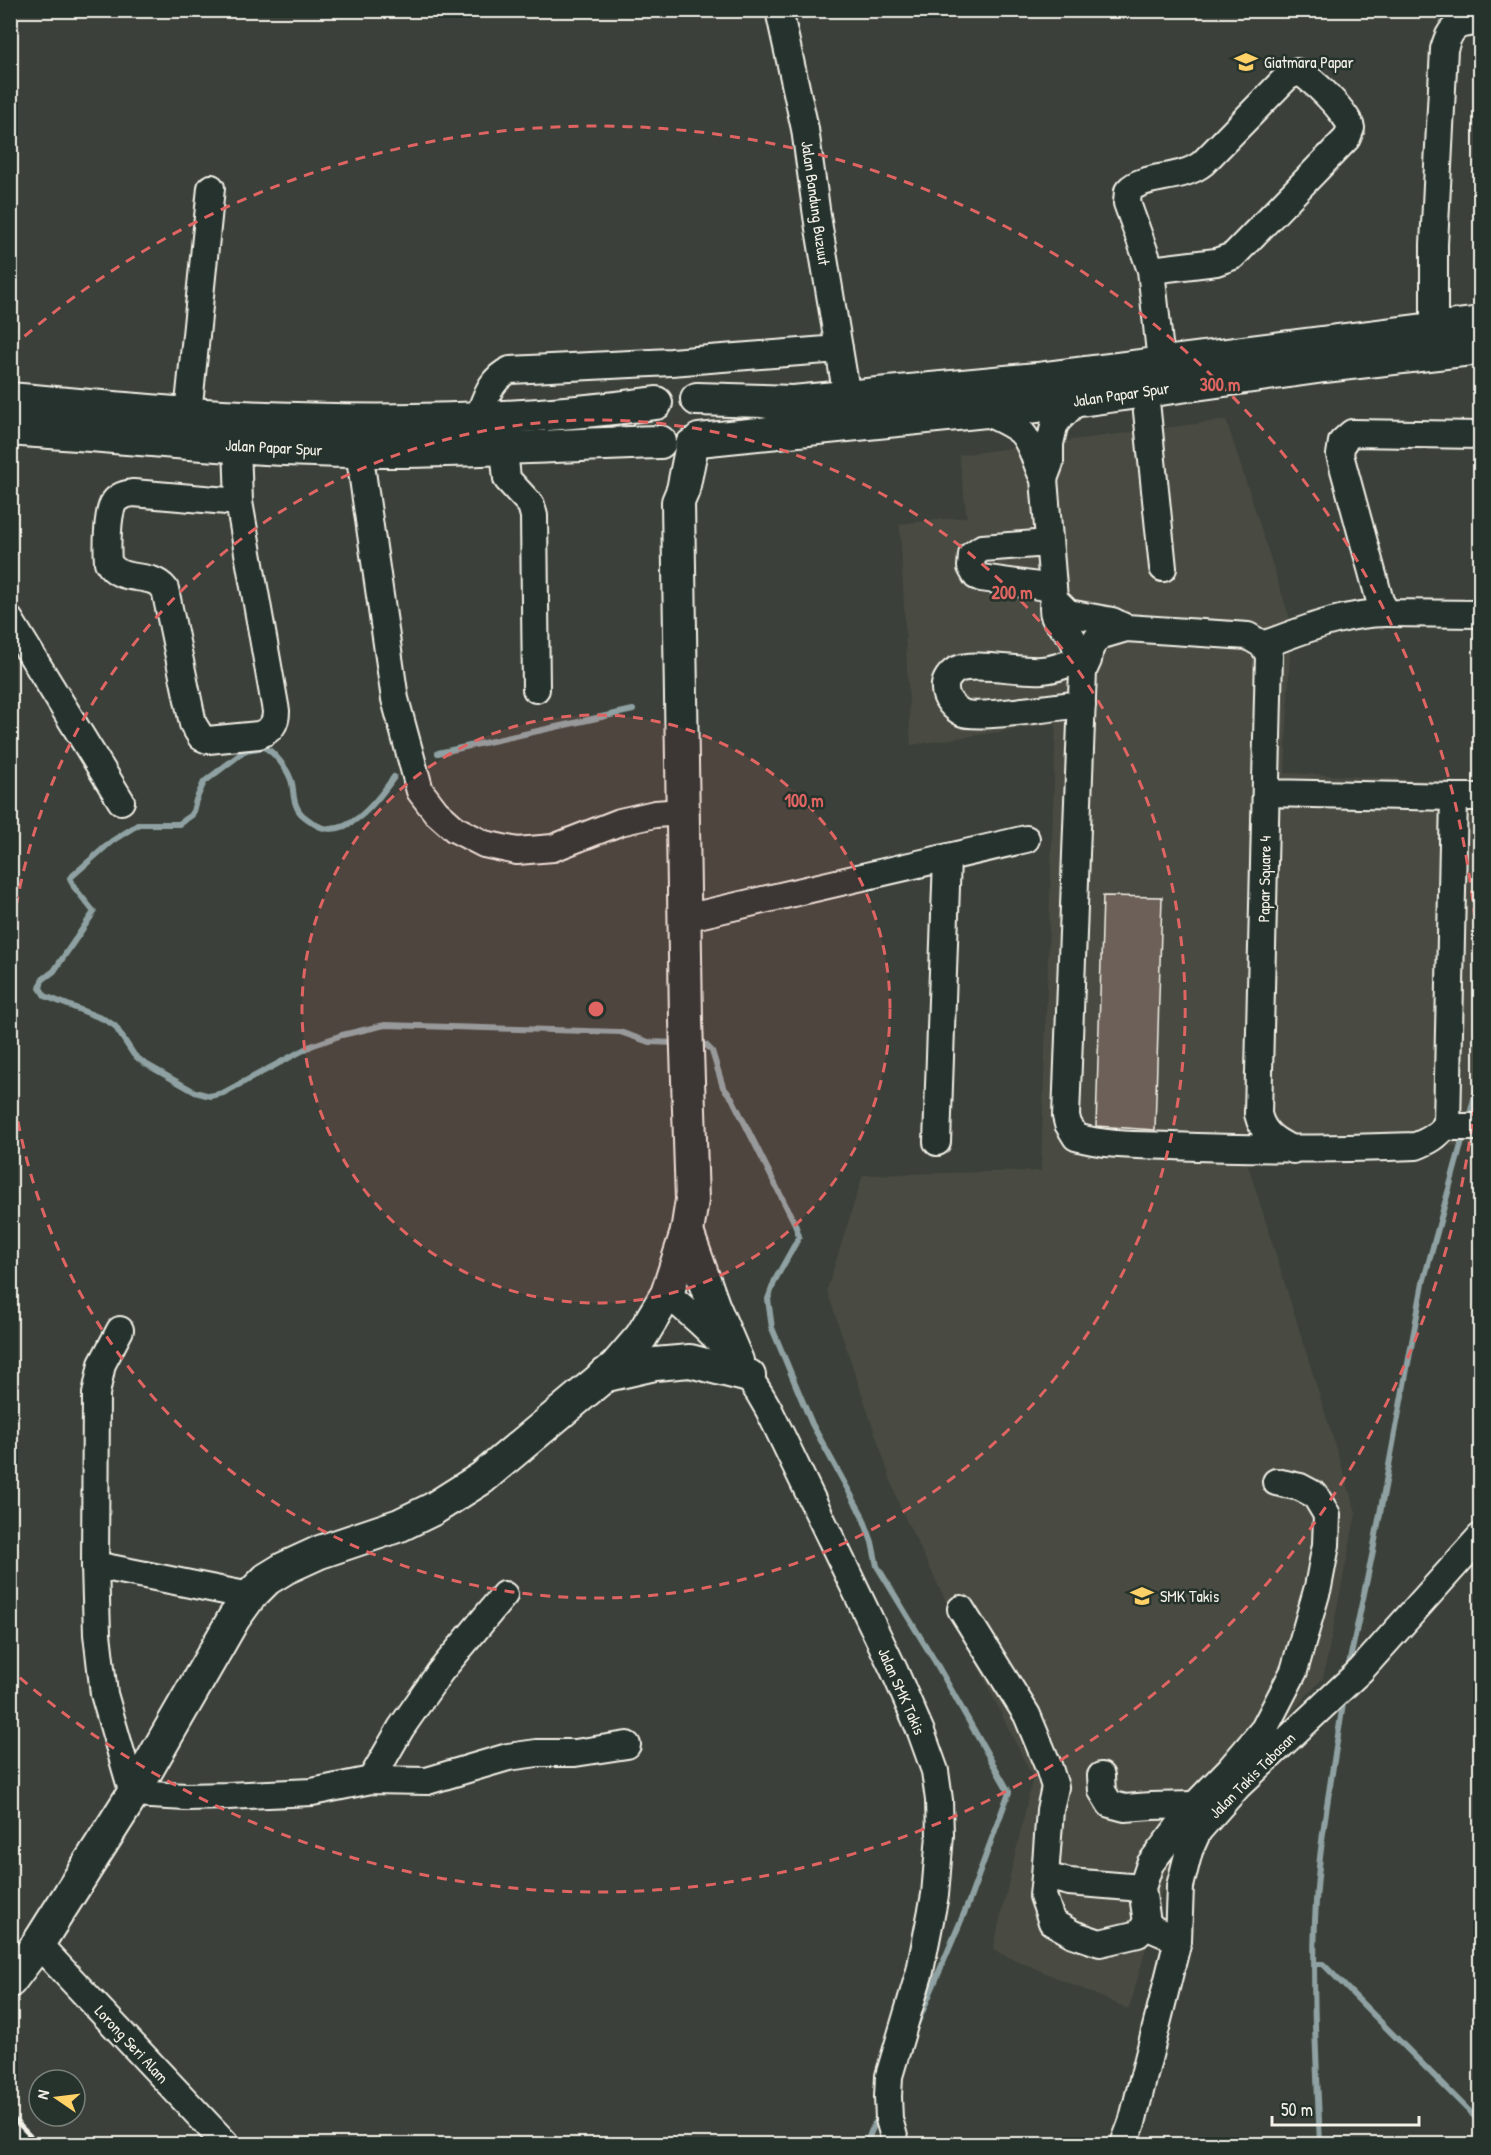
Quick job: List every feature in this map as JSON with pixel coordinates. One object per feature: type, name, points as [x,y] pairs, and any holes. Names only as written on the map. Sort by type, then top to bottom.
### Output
[{"type":"main road","points":[[697,399],[793,402],[1037,379],[1434,328],[1478,343]]},
{"type":"main road","name":"Jalan Papar Spur","points":[[10,429],[237,446],[359,451],[679,443],[1145,392],[1478,343]]},
{"type":"main road","points":[[10,1981],[38,1944],[133,1794],[234,1618],[250,1596],[267,1579],[285,1568],[320,1552],[400,1525],[433,1509],[482,1478],[616,1366],[641,1337],[667,1294],[687,1232],[692,1200],[686,1020],[678,502],[670,492],[679,443],[707,424],[703,406],[697,399],[690,394],[671,393],[656,403],[652,410],[651,427],[679,443]]},
{"type":"main road","name":"Jalan Papar Spur","points":[[10,399],[188,414],[366,421],[530,416],[656,403]]},
{"type":"main road","points":[[687,1232],[713,1305],[743,1368]]},
{"type":"main road","points":[[603,1376],[669,1362],[690,1361],[743,1368]]},
{"type":"main road","points":[[10,2140],[15,2145]]},
{"type":"street","name":"Jalan Bandung Buzuut","points":[[779,10],[805,129],[848,397]]},
{"type":"street","points":[[1434,328],[1434,244],[1444,50],[1448,36],[1454,27],[1464,23],[1480,22]]},
{"type":"street","points":[[1151,270],[1216,262],[1233,256],[1347,138],[1351,128],[1347,118],[1307,77],[1297,72],[1287,76],[1203,163],[1193,170],[1138,184],[1128,191],[1127,203],[1151,270],[1161,362]]},
{"type":"street","points":[[188,414],[211,188]]},
{"type":"street","points":[[478,418],[492,383],[500,375],[510,370],[671,362],[839,349]]},
{"type":"street","points":[[1145,392],[1163,568]]},
{"type":"street","points":[[1044,479],[1050,463],[1050,444],[1054,426],[1078,400]]},
{"type":"street","points":[[986,411],[1024,435],[1044,479],[1053,593],[1052,610],[1054,618],[1074,639],[1080,665],[1082,704],[1066,1116],[1076,1137],[1111,1143],[1293,1150],[1416,1146],[1431,1140],[1440,1133],[1461,1127],[1454,797]]},
{"type":"street","points":[[1387,613],[1380,602],[1340,454],[1342,442],[1352,433],[1480,435]]},
{"type":"street","points":[[237,446],[239,502],[276,719],[267,732],[258,735],[208,740],[201,737],[193,724],[165,589],[155,581],[118,574],[108,562],[111,512],[118,498],[133,493],[239,502]]},
{"type":"street","points":[[504,449],[507,479],[531,505],[534,516],[536,689]]},
{"type":"street","points":[[359,451],[395,699],[420,791],[435,812],[455,829],[484,844],[517,851],[553,848],[620,822],[655,814],[683,812]]},
{"type":"street","points":[[1049,543],[982,548],[976,550],[972,555],[971,567],[976,576],[981,578],[1053,593],[1068,613],[1112,621],[1126,628]]},
{"type":"street","points":[[1082,704],[965,714],[951,705],[945,689],[946,680],[956,670],[970,666],[1043,670],[1080,665],[1088,660],[1090,648],[1099,636],[1126,628],[1248,636],[1263,645],[1333,619],[1364,613],[1480,614]]},
{"type":"street","points":[[10,620],[121,801]]},
{"type":"street","name":"Papar Square 4","points":[[1258,1114],[1270,668],[1269,655],[1263,645]]},
{"type":"street","points":[[1266,793],[1480,797]]},
{"type":"street","points":[[685,918],[1026,839]]},
{"type":"street","points":[[937,1142],[947,858]]},
{"type":"street","points":[[1222,1149],[1245,1136],[1258,1114]]},
{"type":"street","points":[[1258,1114],[1260,1124],[1269,1136],[1293,1150]]},
{"type":"street","name":"Jalan SMK Takis","points":[[667,1294],[707,1328],[743,1368],[769,1410],[894,1670],[921,1732],[934,1771],[939,1800],[940,1835],[935,1895],[920,1971],[889,2076],[889,2119],[896,2144]]},
{"type":"street","points":[[120,1330],[102,1364],[96,1394],[97,1634],[104,1694],[133,1794],[186,1797],[312,1792],[371,1780],[427,1781],[508,1757],[537,1753],[575,1753],[627,1745]]},
{"type":"street","points":[[1178,1940],[1155,1930],[1147,1923],[1142,1888],[1150,1864],[1195,1805],[1264,1729],[1294,1671],[1318,1587],[1326,1545],[1327,1515],[1315,1495],[1300,1487],[1276,1482]]},
{"type":"street","name":"Jalan Takis Tabasan","points":[[1124,2145],[1132,2124],[1178,1940],[1180,1886],[1189,1851],[1198,1831],[1238,1786],[1360,1670],[1480,1537]]},
{"type":"street","points":[[96,1565],[250,1596]]},
{"type":"street","points":[[371,1780],[401,1728],[440,1672],[504,1595]]},
{"type":"street","points":[[961,1609],[1027,1715],[1055,1787],[1050,1810],[1044,1896],[1053,1922],[1073,1934],[1100,1943],[1138,1934],[1147,1923]]},
{"type":"street","points":[[1101,1776],[1102,1791],[1110,1804],[1125,1808],[1195,1805]]},
{"type":"street","points":[[1045,1876],[1069,1882],[1142,1888]]},
{"type":"street","name":"Lorong Seri Alam","points":[[38,1944],[226,2145]]},
{"type":"shaded area","points":[[1226,420],[1291,623],[1285,773],[1480,783],[1480,1144],[1246,1159],[1356,1513],[1323,1678],[1205,1805],[1167,1872],[1129,2009],[993,1950],[1033,1778],[900,1507],[827,1290],[863,1175],[1041,1171],[1056,723],[911,745],[900,524],[967,517],[959,455]]},
{"type":"building","points":[[1103,896],[1162,897],[1155,1130],[1096,1126]]},
{"type":"waterway","points":[[438,753],[633,710]]},
{"type":"waterway","points":[[394,777],[360,817],[337,828],[325,828],[313,823],[299,811],[289,775],[273,753],[265,747],[246,750],[204,782],[192,815],[179,824],[139,824],[112,841],[70,878],[74,887],[94,912],[54,971],[42,980],[40,988],[45,996],[106,1020],[115,1026],[134,1055],[144,1063],[195,1092],[210,1096],[223,1093],[311,1046],[342,1035],[385,1025],[620,1032],[649,1042],[677,1043]]},
{"type":"waterway","points":[[697,1044],[706,1045],[712,1051],[723,1087],[732,1098],[795,1224],[799,1237],[775,1280],[768,1299],[772,1328],[812,1424],[862,1515],[872,1542],[877,1566],[936,1663],[1009,1792],[968,1904],[917,2024]]},
{"type":"waterway","points":[[1468,1122],[1480,1076]]},
{"type":"waterway","points":[[1348,1669],[1373,1551],[1423,1283],[1464,1134]]},
{"type":"waterway","points":[[1320,2144],[1314,2004],[1315,1920],[1323,1836],[1344,1697]]},
{"type":"waterway","points":[[1315,1964],[1323,1964],[1480,2122]]},
{"type":"waterway","points":[[866,2144],[879,2113]]},
{"type":"railway","points":[[10,2115],[38,2144]]},
{"type":"place","name":"Giatmara Papar","points":[[1246,62]]},
{"type":"place","name":"SMK Takis","points":[[1142,1596]]}]
